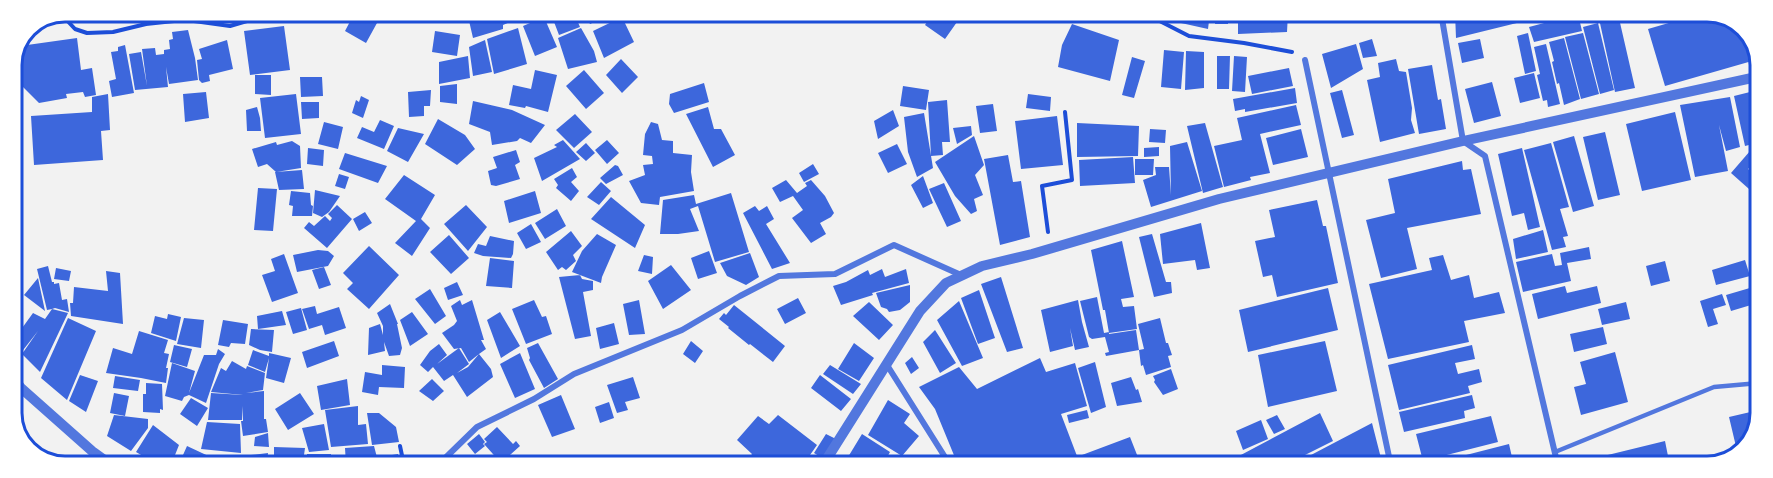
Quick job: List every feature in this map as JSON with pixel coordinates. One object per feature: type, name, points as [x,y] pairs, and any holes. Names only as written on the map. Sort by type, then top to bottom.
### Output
[{"type":"street","points":[[1442,23],[1462,141],[1485,156],[1556,456]]},
{"type":"street","points":[[1305,60],[1389,456]]},
{"type":"street","points":[[829,456],[920,311],[946,283],[982,266],[1219,199],[1329,172],[1750,78]]},
{"type":"street","points":[[447,456],[477,427],[534,399],[574,374],[682,330],[779,276],[835,274],[894,245],[962,276]]},
{"type":"street","points":[[886,365],[944,456]]},
{"type":"street","points":[[23,390],[99,456]]},
{"type":"lane","points":[[1555,452],[1714,387],[1750,384]]},
{"type":"path","points":[[69,23],[75,29],[87,33],[113,32],[155,23]]},
{"type":"path","points":[[208,23],[230,26],[240,23]]},
{"type":"path","points":[[1164,23],[1189,36],[1297,53],[1305,60]]},
{"type":"path","points":[[1050,248],[1042,186],[1072,180],[1065,112]]},
{"type":"path","points":[[400,446],[402,456]]},
{"type":"building","points":[[349,23],[377,23],[366,43],[345,31]]},
{"type":"building","points":[[470,23],[508,23],[503,25],[503,29],[473,38]]},
{"type":"building","points":[[530,23],[547,23],[557,47],[535,56],[523,26]]},
{"type":"building","points":[[554,23],[578,23],[580,27],[559,35]]},
{"type":"building","points":[[610,23],[625,23],[634,42],[604,58],[593,31]]},
{"type":"building","points":[[926,23],[956,23],[945,39],[925,25]]},
{"type":"building","points":[[1181,23],[1209,23],[1208,29]]},
{"type":"building","points":[[1238,23],[1287,23],[1287,32],[1238,34]]},
{"type":"building","points":[[1455,23],[1517,23],[1456,38]]},
{"type":"building","points":[[1544,23],[1580,23],[1582,31],[1534,42],[1529,27]]},
{"type":"building","points":[[1598,23],[1614,90],[1600,94],[1583,27]]},
{"type":"building","points":[[1600,23],[1620,23],[1635,88],[1615,92]]},
{"type":"building","points":[[1669,23],[1718,24],[1736,33],[1742,39],[1750,62],[1665,86],[1648,29]]},
{"type":"building","points":[[1072,24],[1119,40],[1110,81],[1058,67],[1062,45]]},
{"type":"building","points":[[284,26],[290,70],[250,75],[244,31]]},
{"type":"building","points":[[518,28],[527,64],[494,74],[487,39]]},
{"type":"building","points":[[581,28],[594,51],[597,62],[568,69],[558,38]]},
{"type":"building","points":[[188,30],[198,80],[169,84],[166,67],[168,87],[135,90],[129,54],[141,52],[147,86],[142,49],[155,48],[156,55],[164,54],[164,50],[170,49],[169,40],[173,39],[172,32]]},
{"type":"building","points":[[435,31],[460,35],[457,56],[432,52]]},
{"type":"building","points":[[1528,33],[1536,71],[1525,74],[1517,36]]},
{"type":"building","points":[[1583,33],[1599,94],[1581,99],[1565,37]]},
{"type":"building","points":[[77,38],[81,70],[92,68],[96,95],[85,97],[83,92],[66,94],[67,98],[39,103],[23,87],[23,57],[28,45]]},
{"type":"building","points":[[1564,38],[1580,99],[1564,105],[1559,83],[1557,84],[1549,42]]},
{"type":"building","points":[[1372,39],[1377,56],[1363,58],[1359,43]]},
{"type":"building","points":[[1480,39],[1484,58],[1462,63],[1458,43]]},
{"type":"building","points":[[227,40],[233,69],[209,75],[210,81],[202,83],[199,80],[197,60],[202,59],[199,49]]},
{"type":"building","points":[[485,40],[492,72],[473,76],[469,47]]},
{"type":"building","points":[[1356,44],[1363,69],[1331,88],[1322,54]]},
{"type":"building","points":[[1546,44],[1560,104],[1548,107],[1547,100],[1543,101],[1534,47]]},
{"type":"building","points":[[125,45],[134,93],[112,97],[109,81],[116,79],[111,52],[118,51],[118,47]]},
{"type":"building","points":[[1164,50],[1184,52],[1181,89],[1161,87]]},
{"type":"building","points":[[1186,51],[1204,52],[1204,88],[1185,90]]},
{"type":"building","points":[[468,56],[470,78],[439,84],[439,62]]},
{"type":"building","points":[[1217,56],[1230,56],[1229,89],[1217,89]]},
{"type":"building","points":[[1234,56],[1247,57],[1245,92],[1232,91]]},
{"type":"building","points":[[1132,57],[1145,61],[1134,98],[1122,95]]},
{"type":"building","points":[[621,59],[638,77],[622,93],[606,75]]},
{"type":"building","points":[[1396,59],[1399,71],[1406,72],[1412,108],[1411,120],[1415,133],[1380,142],[1367,80],[1380,77],[1378,63]]},
{"type":"building","points":[[1432,65],[1446,129],[1419,134],[1408,69]]},
{"type":"building","points":[[1289,68],[1293,86],[1252,94],[1248,76]]},
{"type":"building","points":[[535,70],[557,75],[548,112],[526,106],[525,108],[509,105],[513,85],[531,89]]},
{"type":"building","points":[[584,70],[604,93],[586,109],[566,86]]},
{"type":"building","points":[[1534,73],[1540,98],[1520,103],[1514,78]]},
{"type":"building","points":[[255,75],[271,75],[271,95],[255,94]]},
{"type":"building","points":[[300,77],[322,77],[323,96],[301,97]]},
{"type":"building","points":[[1492,82],[1501,116],[1474,123],[1465,89]]},
{"type":"building","points":[[704,83],[709,102],[674,113],[669,104],[670,94]]},
{"type":"building","points":[[457,84],[457,104],[440,102],[440,86]]},
{"type":"building","points":[[903,86],[929,90],[926,110],[900,106]]},
{"type":"building","points":[[1295,88],[1297,103],[1245,112],[1245,109],[1235,111],[1233,99]]},
{"type":"building","points":[[431,90],[430,106],[424,106],[424,116],[409,117],[408,92]]},
{"type":"building","points":[[1342,90],[1354,135],[1342,138],[1330,93]]},
{"type":"building","points":[[206,92],[209,118],[185,122],[183,94]]},
{"type":"building","points":[[1750,92],[1750,145],[1745,146],[1734,96]]},
{"type":"building","points":[[108,94],[110,130],[101,131],[103,160],[34,165],[31,116],[92,112],[92,97]]},
{"type":"building","points":[[296,94],[301,134],[265,138],[260,98]]},
{"type":"building","points":[[1028,94],[1051,97],[1050,111],[1026,108]]},
{"type":"building","points":[[361,96],[369,100],[363,118],[352,113],[356,100],[359,102]]},
{"type":"building","points":[[1730,97],[1740,147],[1726,151],[1719,125],[1728,171],[1695,177],[1680,105]]},
{"type":"building","points":[[947,100],[950,142],[942,142],[943,155],[931,156],[928,102]]},
{"type":"building","points":[[473,101],[512,110],[545,125],[531,143],[520,138],[517,141],[492,145],[490,132],[469,124]]},
{"type":"building","points":[[301,102],[319,102],[319,118],[302,119]]},
{"type":"building","points":[[993,104],[997,131],[980,133],[976,106]]},
{"type":"building","points":[[1296,105],[1301,125],[1260,134],[1270,173],[1250,177],[1251,180],[1224,187],[1214,146],[1242,140],[1237,118]]},
{"type":"building","points":[[257,107],[261,131],[247,131],[246,110]]},
{"type":"building","points":[[708,107],[714,129],[721,129],[735,155],[713,167],[686,114]]},
{"type":"building","points":[[893,110],[899,126],[878,139],[874,121]]},
{"type":"building","points":[[1675,112],[1691,180],[1642,191],[1626,124]]},
{"type":"building","points":[[924,113],[933,168],[917,177],[908,152],[904,117]]},
{"type":"building","points":[[575,114],[592,132],[574,148],[556,130]]},
{"type":"building","points":[[1057,116],[1063,165],[1021,169],[1015,121]]},
{"type":"building","points":[[438,119],[465,135],[475,149],[457,165],[425,144]]},
{"type":"building","points":[[380,120],[394,126],[384,149],[357,138],[362,127],[374,132]]},
{"type":"building","points":[[324,122],[343,127],[338,149],[318,144]]},
{"type":"building","points":[[651,122],[658,124],[662,140],[673,141],[673,153],[692,155],[691,172],[694,191],[660,197],[659,205],[641,203],[629,181],[645,175],[643,165],[653,164],[652,156],[643,155],[645,134]]},
{"type":"building","points":[[1077,123],[1139,126],[1138,156],[1077,157]]},
{"type":"building","points":[[1205,123],[1223,187],[1203,193],[1187,126]]},
{"type":"building","points":[[971,126],[972,135],[957,144],[953,128]]},
{"type":"building","points":[[398,128],[424,134],[408,162],[387,151]]},
{"type":"building","points":[[1150,129],[1166,130],[1165,143],[1149,142]]},
{"type":"building","points":[[1301,129],[1308,157],[1273,165],[1266,138]]},
{"type":"building","points":[[1605,132],[1620,195],[1598,200],[1583,137]]},
{"type":"building","points":[[974,136],[984,165],[975,175],[983,195],[974,199],[977,211],[971,214],[955,196],[935,162]]},
{"type":"building","points":[[1574,136],[1594,206],[1573,212],[1553,142]]},
{"type":"building","points":[[563,140],[580,159],[542,181],[534,158],[557,147],[554,145]]},
{"type":"building","points":[[607,140],[619,153],[607,164],[595,150]]},
{"type":"building","points":[[292,141],[300,146],[301,168],[276,172],[267,164],[258,167],[252,149],[276,142],[277,145]]},
{"type":"building","points":[[1187,142],[1202,191],[1151,207],[1143,180],[1156,175],[1155,167],[1169,167],[1171,195],[1170,146]]},
{"type":"building","points":[[586,143],[595,153],[586,161],[576,152]]},
{"type":"building","points":[[1551,143],[1569,207],[1560,209],[1568,236],[1563,237],[1566,247],[1552,250],[1524,150]]},
{"type":"building","points":[[897,144],[907,164],[888,173],[878,153]]},
{"type":"building","points":[[1159,147],[1159,156],[1144,157],[1144,148]]},
{"type":"building","points":[[308,148],[324,150],[323,166],[307,164]]},
{"type":"building","points":[[1522,148],[1540,227],[1528,230],[1524,213],[1512,216],[1498,154]]},
{"type":"building","points":[[516,150],[520,162],[515,165],[520,179],[496,186],[491,185],[488,171],[497,168],[493,157]]},
{"type":"building","points":[[1750,151],[1749,189],[1731,173]]},
{"type":"building","points":[[345,153],[387,166],[378,183],[339,169]]},
{"type":"building","points":[[1008,155],[1013,182],[1021,181],[1030,237],[1000,245],[984,159]]},
{"type":"building","points":[[1133,157],[1135,183],[1080,186],[1079,160]]},
{"type":"building","points":[[1135,159],[1154,159],[1153,175],[1135,175]]},
{"type":"building","points":[[1462,161],[1463,170],[1471,169],[1481,214],[1407,228],[1417,269],[1381,278],[1366,220],[1395,213],[1388,179]]},
{"type":"building","points":[[813,164],[819,174],[804,182],[799,173]]},
{"type":"building","points":[[615,165],[623,175],[606,184],[600,178]]},
{"type":"building","points":[[572,168],[577,177],[571,182],[579,191],[571,201],[556,188],[558,185],[554,179]]},
{"type":"building","points":[[302,170],[304,189],[279,190],[275,172]]},
{"type":"building","points":[[339,174],[349,177],[345,189],[335,186]]},
{"type":"building","points":[[404,175],[435,195],[421,219],[430,228],[412,256],[395,243],[416,221],[385,199]]},
{"type":"building","points":[[923,176],[933,203],[923,208],[911,185]]},
{"type":"building","points":[[786,180],[797,193],[807,186],[805,183],[811,180],[825,196],[834,213],[820,223],[826,234],[811,243],[792,218],[803,210],[793,196],[780,202],[772,188]]},
{"type":"building","points":[[601,182],[611,191],[599,205],[587,197]]},
{"type":"building","points":[[944,183],[961,221],[947,227],[929,189]]},
{"type":"building","points":[[258,188],[277,189],[273,231],[254,230]]},
{"type":"building","points":[[315,190],[340,196],[329,212],[322,217],[313,213]]},
{"type":"building","points":[[291,191],[310,193],[313,206],[312,216],[292,216],[293,206],[289,205]]},
{"type":"building","points":[[535,191],[541,213],[509,223],[504,201]]},
{"type":"building","points":[[731,193],[749,252],[715,262],[698,206],[690,209],[699,231],[660,234],[663,200],[694,195],[696,204]]},
{"type":"building","points":[[611,197],[645,225],[635,248],[591,219]]},
{"type":"building","points":[[1317,200],[1323,226],[1326,226],[1338,283],[1277,297],[1272,275],[1263,277],[1255,241],[1275,237],[1269,210]]},
{"type":"building","points":[[337,205],[352,219],[327,248],[304,228],[309,222],[314,226],[325,216],[330,221],[332,218],[328,214]]},
{"type":"building","points":[[466,205],[487,227],[468,251],[444,224]]},
{"type":"building","points":[[755,206],[759,211],[767,206],[774,219],[766,224],[790,263],[772,269],[743,213]]},
{"type":"building","points":[[557,209],[566,226],[545,239],[535,223]]},
{"type":"building","points":[[365,212],[372,223],[359,231],[353,219]]},
{"type":"building","points":[[1201,223],[1210,268],[1197,270],[1195,260],[1163,264],[1160,234]]},
{"type":"building","points":[[531,224],[541,242],[526,249],[517,233]]},
{"type":"building","points":[[1543,230],[1548,252],[1516,259],[1513,239]]},
{"type":"building","points":[[571,231],[582,246],[573,255],[576,261],[566,270],[562,267],[558,270],[546,252]]},
{"type":"building","points":[[597,234],[616,245],[601,283],[572,272],[582,251]]},
{"type":"building","points":[[1152,234],[1166,282],[1171,282],[1172,293],[1154,297],[1139,237]]},
{"type":"building","points":[[449,235],[469,258],[451,274],[430,252]]},
{"type":"building","points":[[490,236],[514,241],[511,258],[474,253],[478,244],[486,246]]},
{"type":"building","points":[[1122,241],[1134,297],[1121,299],[1123,307],[1134,306],[1137,329],[1109,333],[1091,250]]},
{"type":"building","points":[[369,246],[399,275],[369,309],[347,289],[353,283],[343,273]]},
{"type":"building","points":[[1589,247],[1591,259],[1567,263],[1571,281],[1523,292],[1516,262],[1552,254],[1555,266],[1562,265],[1560,253]]},
{"type":"building","points":[[318,250],[328,251],[334,256],[328,266],[297,272],[293,255]]},
{"type":"building","points":[[709,251],[717,273],[698,279],[691,258]]},
{"type":"building","points":[[750,253],[759,277],[746,285],[727,276],[720,263]]},
{"type":"building","points":[[284,254],[298,293],[272,302],[262,275],[275,271],[271,259]]},
{"type":"building","points":[[644,255],[653,257],[652,274],[638,271]]},
{"type":"building","points":[[1443,255],[1451,280],[1469,275],[1474,298],[1499,292],[1505,313],[1464,321],[1469,342],[1388,359],[1369,284],[1432,270],[1429,258]]},
{"type":"building","points":[[490,258],[514,261],[512,288],[486,286]]},
{"type":"building","points":[[1745,260],[1750,276],[1716,285],[1712,270]]},
{"type":"building","points":[[1665,261],[1670,281],[1651,286],[1646,266]]},
{"type":"building","points":[[671,265],[691,290],[663,309],[648,281]]},
{"type":"building","points":[[48,266],[52,282],[59,283],[62,300],[67,299],[69,312],[55,308],[47,310],[37,269]]},
{"type":"building","points":[[324,267],[331,285],[319,289],[312,270]]},
{"type":"building","points":[[56,268],[71,271],[69,281],[54,279]]},
{"type":"building","points":[[882,269],[885,277],[906,269],[909,283],[872,293],[873,295],[841,305],[833,286],[868,270],[870,275]]},
{"type":"building","points":[[106,271],[120,273],[123,324],[71,316],[70,303],[73,303],[74,287],[108,291]]},
{"type":"building","points":[[580,275],[582,279],[593,281],[593,290],[583,292],[591,336],[575,339],[559,277]]},
{"type":"building","points":[[1001,277],[1023,348],[1007,352],[981,284]]},
{"type":"building","points":[[38,278],[45,311],[24,295]]},
{"type":"building","points":[[457,282],[463,295],[448,300],[444,288]]},
{"type":"building","points":[[910,285],[910,302],[900,310],[889,312],[881,307],[876,293]]},
{"type":"building","points":[[1565,286],[1567,293],[1597,286],[1601,303],[1538,319],[1532,294]]},
{"type":"building","points":[[1328,288],[1338,330],[1248,352],[1239,310]]},
{"type":"building","points":[[1750,288],[1750,305],[1731,311],[1726,295]]},
{"type":"building","points":[[430,289],[446,316],[435,324],[415,299]]},
{"type":"building","points":[[979,290],[995,338],[978,344],[961,298]]},
{"type":"building","points":[[1722,294],[1726,305],[1713,309],[1718,324],[1708,327],[1700,301]]},
{"type":"building","points":[[1097,297],[1104,333],[1136,330],[1139,350],[1106,356],[1105,353],[1109,352],[1105,337],[1092,339],[1089,337],[1080,301]]},
{"type":"building","points":[[798,298],[806,313],[785,324],[777,309]]},
{"type":"building","points":[[460,300],[462,305],[472,300],[484,340],[481,340],[486,349],[469,362],[461,348],[454,349],[442,333],[457,321],[451,306]]},
{"type":"building","points":[[534,300],[542,317],[546,316],[552,334],[526,344],[512,309]]},
{"type":"building","points":[[639,300],[645,334],[629,335],[623,304]]},
{"type":"building","points":[[1078,300],[1089,347],[1075,350],[1070,328],[1073,346],[1050,352],[1041,310]]},
{"type":"building","points":[[959,301],[983,358],[962,366],[937,320]]},
{"type":"building","points":[[869,302],[893,325],[879,340],[853,316]]},
{"type":"building","points":[[1626,302],[1630,319],[1602,325],[1598,309]]},
{"type":"building","points":[[390,304],[398,324],[402,348],[400,355],[389,356],[384,342],[385,351],[368,355],[369,328],[380,324],[383,335],[383,326],[377,313]]},
{"type":"building","points":[[734,305],[785,346],[773,362],[719,319],[724,313],[726,315]]},
{"type":"building","points":[[315,306],[317,314],[339,307],[346,328],[325,335],[322,325],[309,329],[302,309]]},
{"type":"building","points":[[301,308],[307,330],[293,334],[286,312]]},
{"type":"building","points":[[52,309],[68,313],[40,372],[23,355],[38,331],[23,350],[23,327],[33,313],[45,319]]},
{"type":"building","points":[[282,311],[286,325],[258,329],[257,316]]},
{"type":"building","points":[[412,312],[428,334],[410,346],[400,320]]},
{"type":"building","points":[[500,312],[520,346],[501,358],[487,320]]},
{"type":"building","points":[[168,314],[181,317],[176,341],[151,333],[155,316],[167,319]]},
{"type":"building","points":[[68,318],[96,331],[67,400],[41,378]]},
{"type":"building","points":[[184,318],[204,320],[201,348],[177,344]]},
{"type":"building","points":[[1160,318],[1166,343],[1172,355],[1168,356],[1171,367],[1146,375],[1143,365],[1141,366],[1139,350],[1144,349],[1138,324]]},
{"type":"building","points":[[223,320],[248,324],[245,344],[231,343],[229,347],[218,345]]},
{"type":"building","points":[[614,323],[619,344],[600,349],[596,328]]},
{"type":"building","points":[[1603,327],[1607,344],[1574,352],[1570,334]]},
{"type":"building","points":[[251,329],[274,330],[272,352],[249,345]]},
{"type":"building","points":[[935,330],[956,363],[940,373],[923,342]]},
{"type":"building","points":[[139,331],[168,340],[164,353],[169,354],[166,383],[106,373],[113,348],[132,354]]},
{"type":"building","points":[[334,341],[339,356],[307,368],[302,352]]},
{"type":"building","points":[[691,341],[703,351],[695,363],[683,354]]},
{"type":"building","points":[[1325,341],[1337,391],[1268,407],[1258,355]]},
{"type":"building","points":[[538,343],[558,379],[544,388],[529,360],[527,348]]},
{"type":"building","points":[[854,343],[874,358],[859,381],[838,369]]},
{"type":"building","points":[[439,344],[447,355],[437,364],[459,348],[469,364],[457,373],[468,367],[479,354],[491,369],[493,377],[467,397],[453,375],[444,381],[433,367],[428,372],[420,365],[430,351]]},
{"type":"building","points":[[174,345],[192,349],[187,367],[170,362]]},
{"type":"building","points":[[1472,345],[1475,359],[1455,363],[1458,374],[1479,369],[1482,382],[1468,386],[1470,393],[1399,410],[1388,365]]},
{"type":"building","points":[[218,349],[225,354],[219,364],[206,403],[189,395],[182,401],[165,396],[172,363],[195,371],[189,393],[204,355],[216,355]]},
{"type":"building","points":[[253,350],[269,356],[269,353],[291,358],[284,383],[266,378],[269,358],[265,372],[248,365]]},
{"type":"building","points":[[1615,352],[1628,402],[1581,415],[1574,387],[1586,384],[1580,362]]},
{"type":"building","points":[[520,353],[535,389],[515,398],[500,364]]},
{"type":"building","points":[[912,357],[919,368],[911,374],[905,363]]},
{"type":"building","points":[[1040,358],[1046,372],[1075,363],[1087,406],[1061,414],[1077,456],[954,456],[935,409],[919,387],[959,367],[977,389]]},
{"type":"building","points":[[232,361],[246,369],[247,366],[265,373],[263,390],[246,393],[264,391],[264,419],[266,419],[268,432],[243,436],[241,421],[243,421],[243,406],[242,420],[208,420],[211,393],[243,395],[211,392],[221,368],[226,371]]},
{"type":"building","points":[[1095,362],[1106,407],[1091,413],[1078,368]]},
{"type":"building","points":[[382,365],[405,367],[404,388],[379,387],[378,395],[362,392],[365,372],[382,375]]},
{"type":"building","points":[[830,365],[861,384],[853,394],[823,374]]},
{"type":"building","points":[[1171,369],[1178,389],[1163,395],[1154,382],[1153,376]]},
{"type":"building","points":[[80,375],[98,381],[86,412],[69,401]]},
{"type":"building","points":[[820,375],[851,399],[841,411],[811,388]]},
{"type":"building","points":[[115,376],[140,380],[138,391],[113,388]]},
{"type":"building","points":[[633,377],[640,398],[625,402],[628,410],[617,413],[607,385]]},
{"type":"building","points":[[1131,377],[1142,402],[1117,406],[1111,383]]},
{"type":"building","points":[[347,379],[350,405],[321,410],[317,386]]},
{"type":"building","points":[[432,379],[444,391],[433,401],[419,391]]},
{"type":"building","points":[[146,383],[162,384],[163,410],[160,409],[160,413],[143,412],[143,394],[146,394]]},
{"type":"building","points":[[114,393],[129,396],[125,416],[110,413]]},
{"type":"building","points":[[300,393],[314,414],[288,430],[275,409]]},
{"type":"building","points":[[561,395],[575,429],[552,437],[538,405]]},
{"type":"building","points":[[1472,395],[1475,408],[1464,411],[1465,418],[1404,432],[1399,412]]},
{"type":"building","points":[[191,398],[208,408],[197,426],[180,414]]},
{"type":"building","points":[[888,400],[910,414],[904,423],[919,436],[902,456],[868,435]]},
{"type":"building","points":[[609,402],[614,418],[600,423],[595,407]]},
{"type":"building","points":[[358,406],[358,425],[366,424],[368,444],[331,447],[325,410]]},
{"type":"building","points":[[1087,410],[1089,418],[1069,423],[1067,415]]},
{"type":"building","points":[[1750,412],[1747,429],[1736,445],[1729,417]]},
{"type":"building","points":[[367,413],[379,413],[396,427],[399,442],[372,445]]},
{"type":"building","points":[[1320,413],[1333,441],[1303,456],[1239,456]]},
{"type":"building","points":[[114,415],[148,419],[148,428],[131,451],[107,436]]},
{"type":"building","points":[[778,415],[817,445],[809,456],[751,456],[752,454],[737,440],[758,416],[769,424]]},
{"type":"building","points":[[1277,415],[1285,429],[1274,434],[1266,420]]},
{"type":"building","points":[[1491,416],[1498,442],[1443,456],[1422,456],[1416,434]]},
{"type":"building","points":[[1261,420],[1268,439],[1243,450],[1236,431]]},
{"type":"building","points":[[207,422],[240,424],[241,453],[201,449]]},
{"type":"building","points":[[1372,423],[1380,456],[1309,456]]},
{"type":"building","points":[[324,424],[329,450],[309,452],[302,428]]},
{"type":"building","points":[[153,425],[179,445],[175,455],[177,456],[143,456],[136,452]]},
{"type":"building","points":[[497,427],[513,444],[516,441],[520,446],[509,456],[495,456],[484,444],[487,442],[484,439]]},
{"type":"building","points":[[268,433],[269,447],[254,446],[255,437]]},
{"type":"building","points":[[479,434],[485,446],[475,454],[467,444]]},
{"type":"building","points":[[826,434],[836,439],[826,456],[814,453]]},
{"type":"building","points":[[862,434],[890,452],[888,456],[849,456]]},
{"type":"building","points":[[1130,437],[1137,456],[1082,456]]},
{"type":"building","points":[[1665,441],[1668,456],[1604,456]]},
{"type":"building","points":[[1509,444],[1512,456],[1462,456]]},
{"type":"building","points":[[187,446],[208,456],[183,456]]},
{"type":"building","points":[[374,446],[377,456],[345,456],[345,448]]},
{"type":"building","points":[[274,447],[305,448],[304,456],[274,456]]},
{"type":"building","points":[[268,453],[268,456],[251,455]]},
{"type":"building","points":[[307,454],[331,454],[331,456],[307,456]]}]
